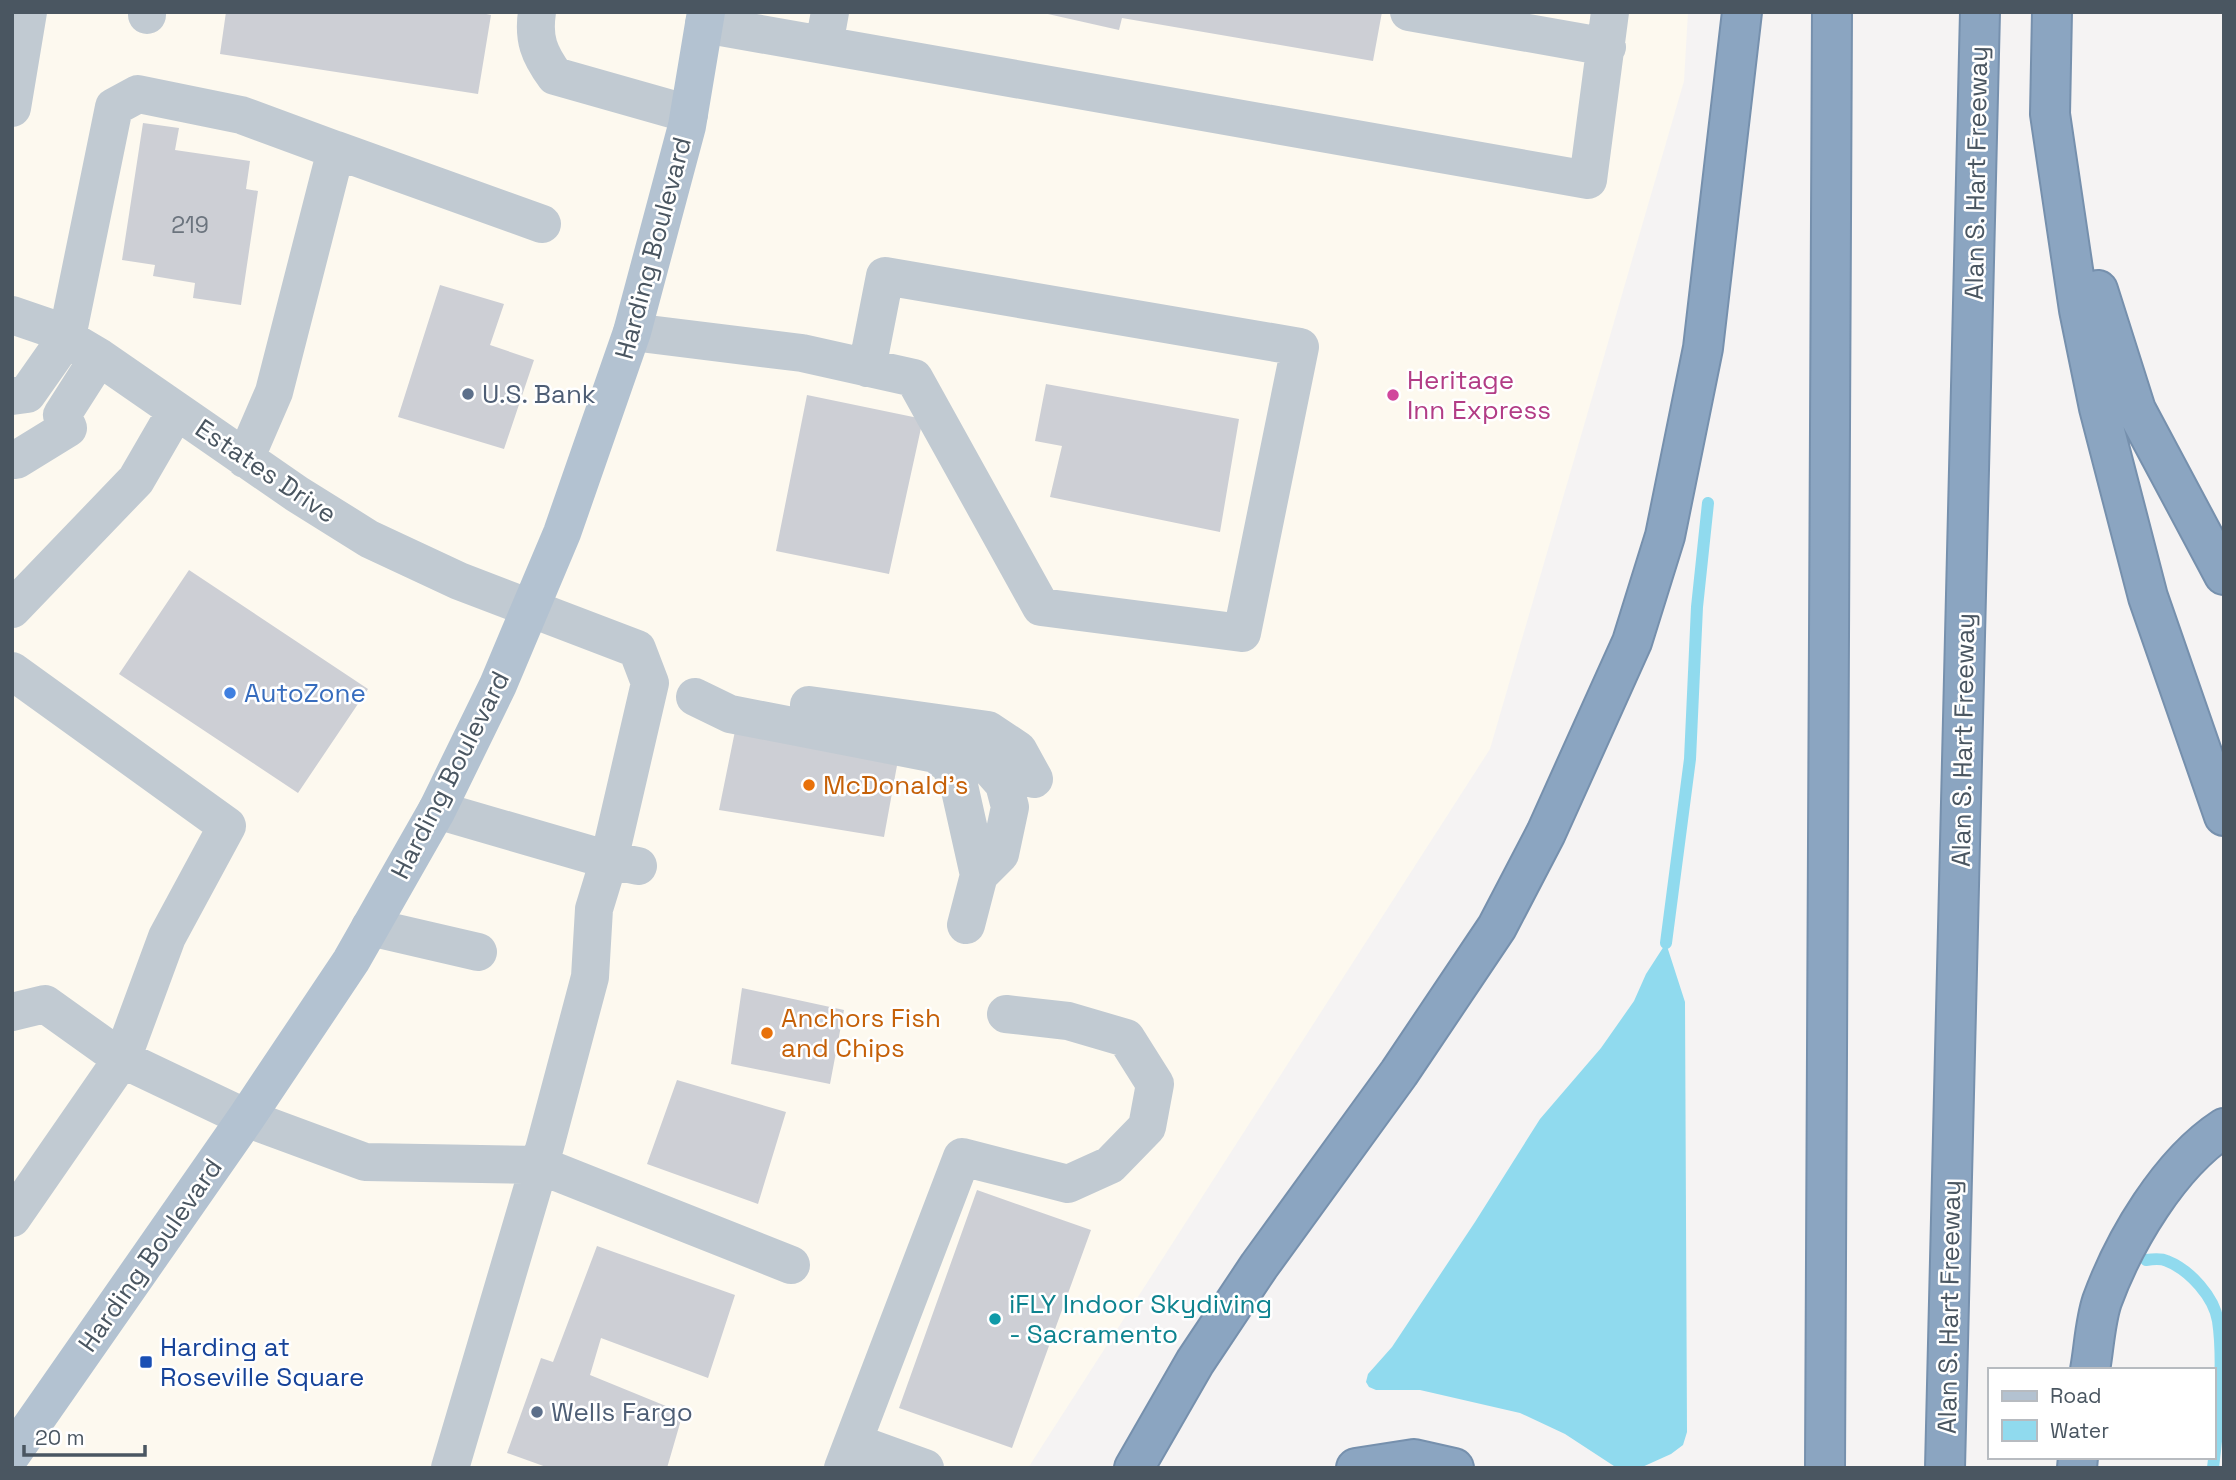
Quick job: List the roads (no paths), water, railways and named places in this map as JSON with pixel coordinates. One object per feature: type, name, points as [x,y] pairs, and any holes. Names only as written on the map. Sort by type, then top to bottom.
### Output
[{"type":"highway","points":[[1135,1468],[1195,1362],[1259,1266],[1399,1073],[1497,928],[1546,833],[1632,642],[1665,536],[1703,348],[1742,12]]},
{"type":"highway","points":[[1825,1468],[1832,12]]},
{"type":"highway","name":"Alan S. Hart Freeway","points":[[1945,1468],[1980,12]]},
{"type":"highway","points":[[2052,12],[2050,114],[2079,310],[2099,408],[2148,597],[2224,816]]},
{"type":"highway","points":[[2058,12],[2083,214],[2101,304],[2136,410],[2224,575]]},
{"type":"highway","points":[[2090,1368],[2102,1303],[2130,1239],[2168,1182],[2210,1137],[2224,1128]]},
{"type":"highway","points":[[1356,1468],[1414,1459],[1454,1468]]},
{"type":"main road","name":"Harding Boulevard","points":[[12,1454],[246,1118],[351,961],[437,810],[498,685],[562,533],[632,332],[689,114],[705,18]]},
{"type":"street","points":[[12,108],[28,12]]},
{"type":"street","points":[[537,12],[534,33],[543,60],[555,76],[689,114]]},
{"type":"street","points":[[705,18],[827,29],[1588,180],[1609,30],[1409,12]]},
{"type":"street","points":[[12,396],[27,394],[67,337],[114,107],[138,93],[241,115],[541,224]]},
{"type":"street","points":[[245,459],[274,392],[336,150]]},
{"type":"street","points":[[632,332],[802,353],[867,368],[914,378],[1041,607],[1242,633],[1300,347],[885,276],[867,368]]},
{"type":"street","name":"Estates Drive","points":[[12,315],[50,328],[99,357],[245,459],[369,540],[439,573],[637,649],[650,683]]},
{"type":"street","points":[[12,460],[68,428],[62,415],[99,357]]},
{"type":"street","points":[[12,609],[136,480],[176,411]]},
{"type":"street","points":[[12,671],[227,826],[167,937],[122,1059],[12,1218]]},
{"type":"street","points":[[450,1468],[539,1165],[590,977],[594,909],[623,863],[650,683],[695,697],[730,715],[936,754],[973,758],[989,767],[1004,784],[1010,807],[1000,854],[979,875],[966,925]]},
{"type":"street","points":[[695,697],[749,696],[988,730],[1018,750],[1034,779]]},
{"type":"street","points":[[437,810],[623,863]]},
{"type":"street","points":[[370,927],[478,952]]},
{"type":"street","points":[[12,1012],[45,1004],[122,1059],[246,1118],[365,1162],[539,1165],[791,1265]]},
{"type":"street","points":[[925,1468],[848,1455],[962,1157],[1069,1184],[1110,1165],[1147,1126],[1155,1084],[1126,1038],[1069,1021],[1006,1014]]},
{"type":"water","points":[[1666,943],[1685,1002],[1687,1432],[1683,1445],[1671,1454],[1640,1468],[1617,1468],[1565,1434],[1520,1413],[1420,1390],[1376,1390],[1369,1387],[1366,1382],[1368,1374],[1392,1347],[1540,1119],[1601,1048],[1634,1001],[1646,974]]},
{"type":"waterway","points":[[1666,943],[1690,759],[1697,607],[1708,503]]},
{"type":"waterway","points":[[2146,1260],[2165,1260],[2176,1265],[2200,1285],[2216,1312],[2220,1337],[2220,1374],[2215,1446]]},
{"type":"waterway","points":[[2213,1468],[2214,1459]]},
{"type":"place","name":"U.S. Bank","points":[[468,394]]},
{"type":"place","name":"Heritage Inn Express","points":[[1393,395]]},
{"type":"place","name":"AutoZone","points":[[230,693]]},
{"type":"place","name":"McDonald's","points":[[809,785]]},
{"type":"place","name":"Anchors Fish and Chips","points":[[767,1033]]},
{"type":"place","name":"iFLY Indoor Skydiving - Sacramento","points":[[995,1319]]},
{"type":"place","name":"Harding at Roseville Square","points":[[146,1362]]},
{"type":"place","name":"Wells Fargo","points":[[537,1412]]}]
